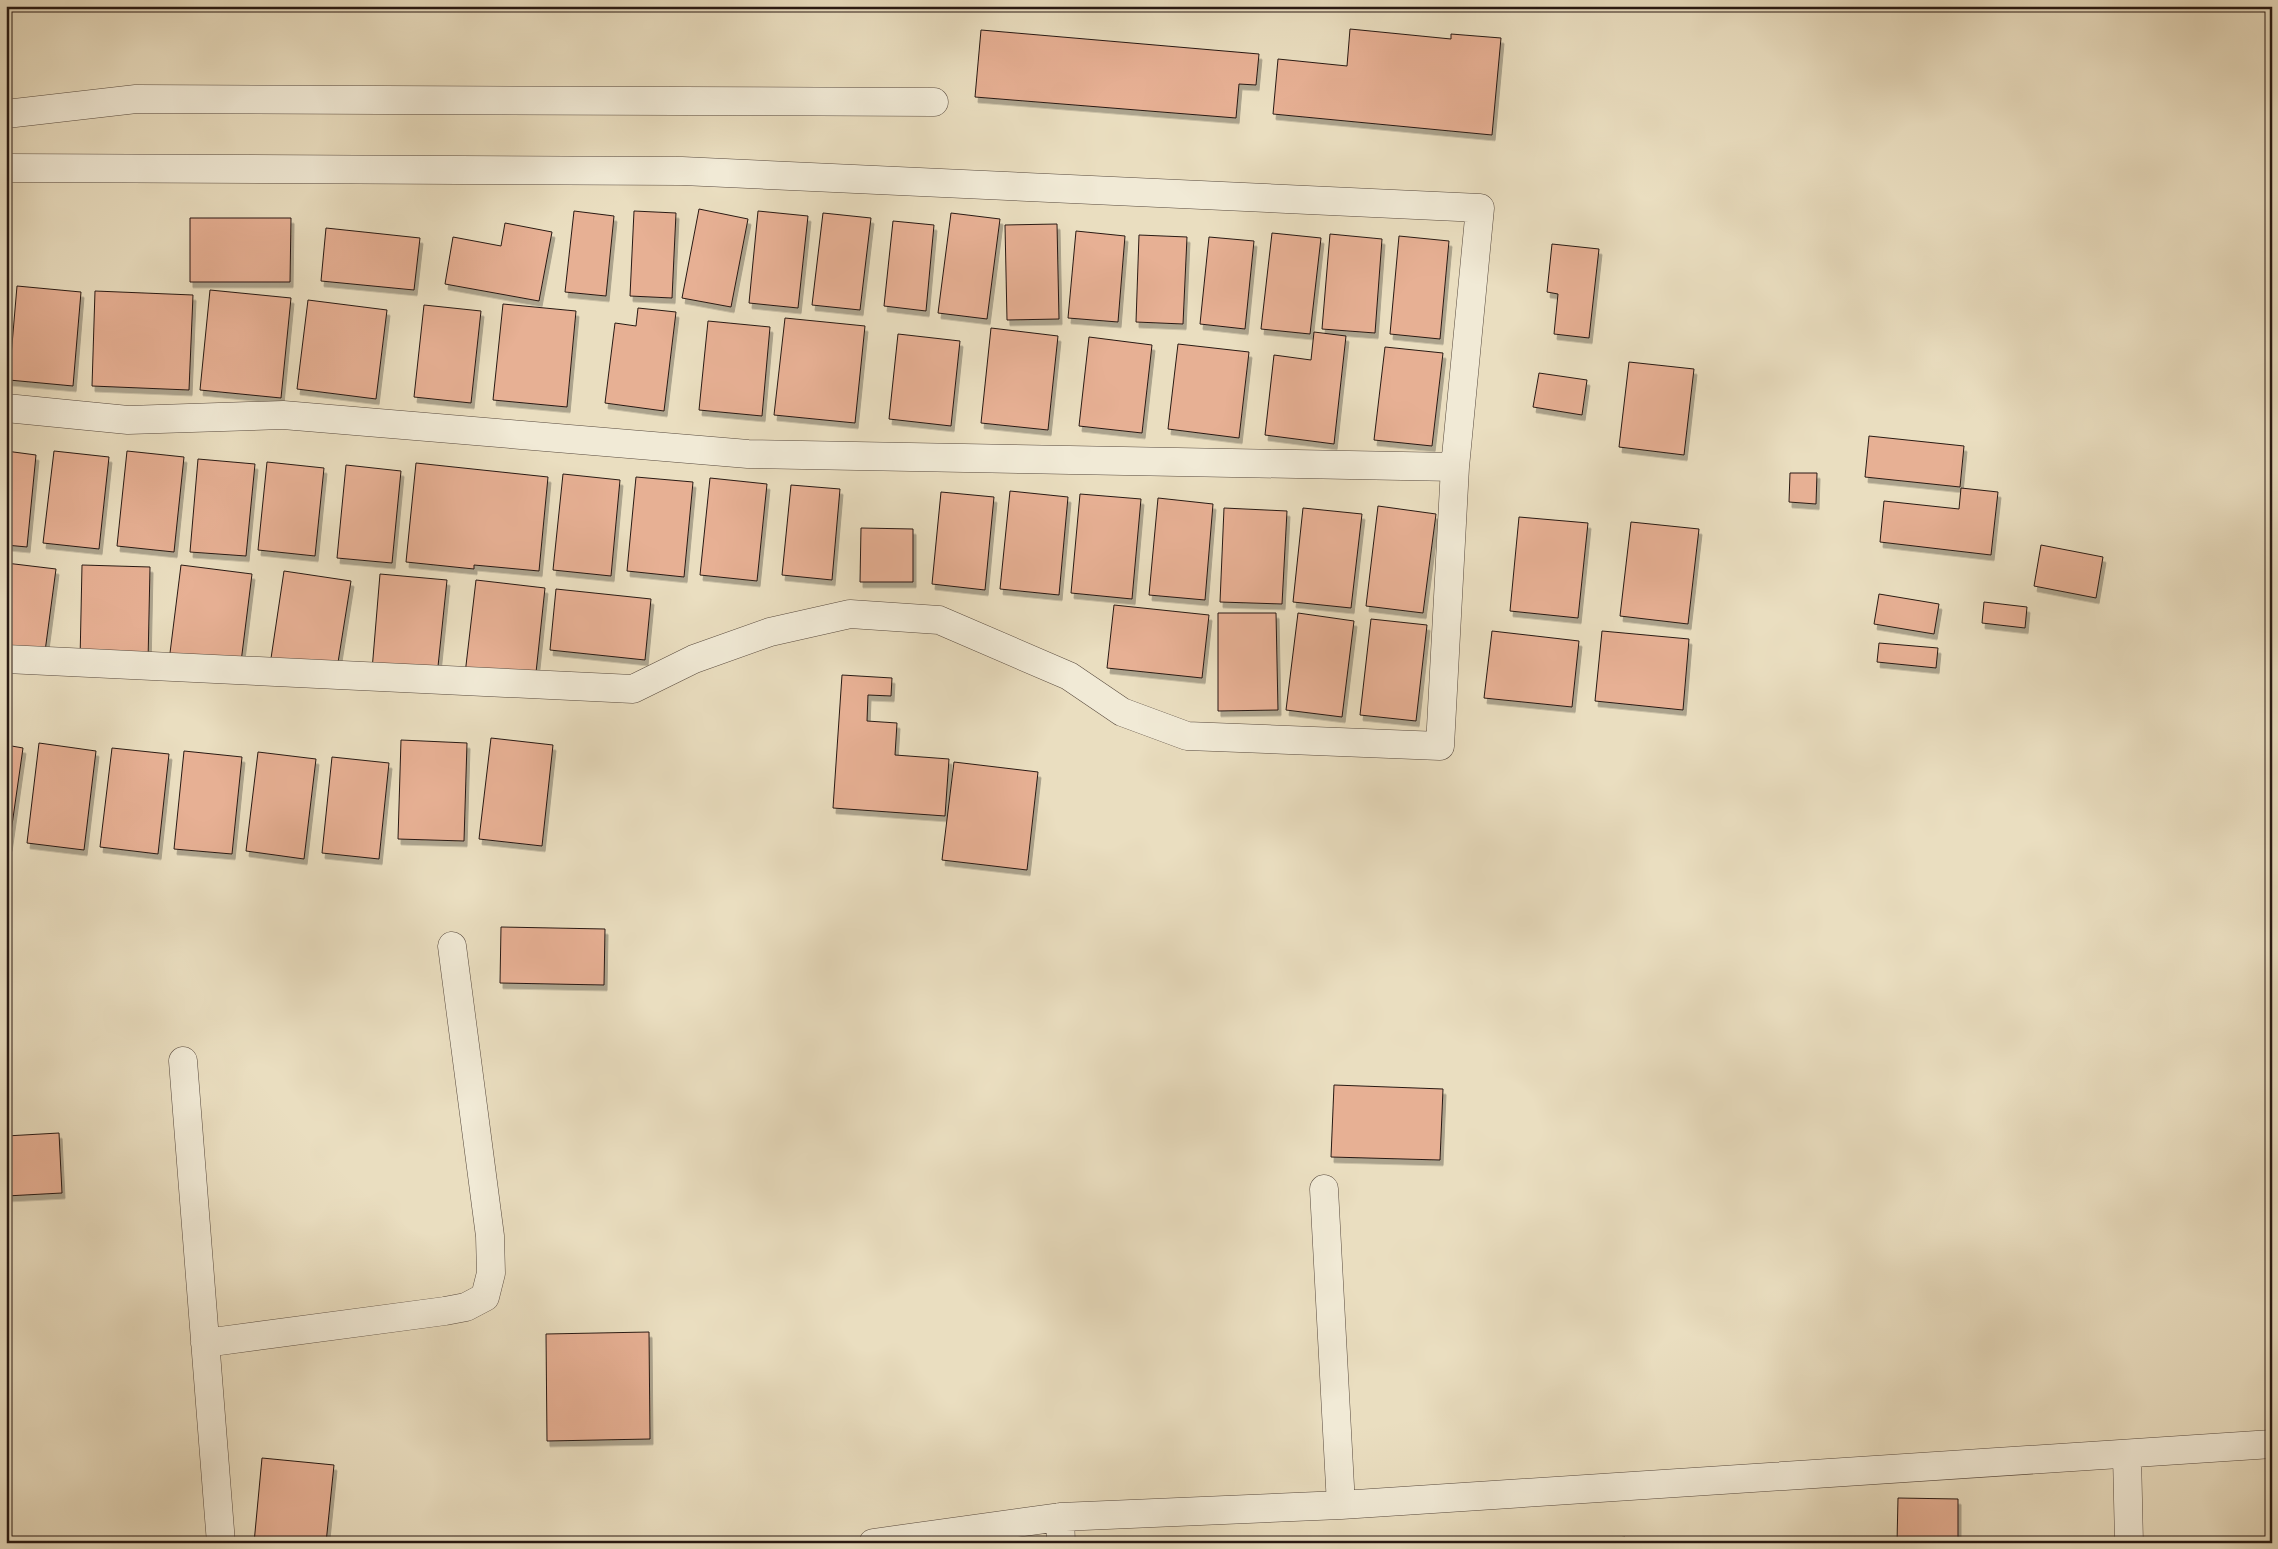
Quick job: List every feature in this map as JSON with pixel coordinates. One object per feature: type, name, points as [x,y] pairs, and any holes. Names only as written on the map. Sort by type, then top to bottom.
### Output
[{"type":"street","points":[[6,114],[136,100],[934,102]]},
{"type":"street","points":[[6,168],[682,171],[1480,208],[1455,467],[1440,746],[1188,736],[1122,712],[1069,676],[939,620],[850,614],[770,632],[694,659],[634,689],[6,659]]},
{"type":"street","points":[[6,408],[128,420],[283,415],[748,454],[1455,467]]},
{"type":"street","points":[[205,1343],[445,1311],[466,1307],[485,1297],[491,1273],[490,1236],[452,946]]},
{"type":"street","points":[[184,1061],[222,1543]]},
{"type":"street","points":[[1324,1189],[1341,1505]]},
{"type":"street","points":[[873,1543],[1060,1530],[1341,1505],[2272,1444]]},
{"type":"street","points":[[2127,1455],[2129,1543]]},
{"type":"building","points":[[1350,29],[1451,39],[1451,34],[1501,38],[1492,135],[1273,114],[1278,59],[1347,66]]},
{"type":"building","points":[[981,30],[1259,54],[1256,85],[1239,84],[1236,118],[975,97]]},
{"type":"building","points":[[699,209],[748,219],[731,307],[682,298]]},
{"type":"building","points":[[574,211],[614,216],[606,296],[565,292]]},
{"type":"building","points":[[634,211],[676,213],[672,298],[630,296]]},
{"type":"building","points":[[758,211],[808,216],[798,308],[749,303]]},
{"type":"building","points":[[823,213],[871,218],[860,310],[812,305]]},
{"type":"building","points":[[951,213],[1000,219],[987,319],[938,313]]},
{"type":"building","points":[[190,218],[291,218],[290,282],[190,282]]},
{"type":"building","points":[[893,221],[934,225],[926,311],[884,306]]},
{"type":"building","points":[[505,223],[552,232],[539,301],[445,284],[453,237],[501,246]]},
{"type":"building","points":[[1057,224],[1059,319],[1007,320],[1005,225]]},
{"type":"building","points":[[326,228],[420,238],[414,290],[321,281]]},
{"type":"building","points":[[1076,231],[1125,236],[1118,322],[1068,318]]},
{"type":"building","points":[[1272,233],[1321,238],[1310,334],[1261,329]]},
{"type":"building","points":[[1330,234],[1382,239],[1375,333],[1322,329]]},
{"type":"building","points":[[1139,235],[1187,237],[1183,324],[1136,322]]},
{"type":"building","points":[[1399,236],[1449,241],[1440,339],[1390,334]]},
{"type":"building","points":[[1209,237],[1254,241],[1245,329],[1200,324]]},
{"type":"building","points":[[1552,244],[1599,249],[1589,338],[1554,334],[1558,294],[1547,292]]},
{"type":"building","points":[[17,286],[81,292],[73,386],[9,380]]},
{"type":"building","points":[[210,290],[291,298],[281,398],[200,390]]},
{"type":"building","points":[[95,291],[193,295],[189,390],[92,386]]},
{"type":"building","points":[[308,300],[387,310],[376,399],[297,389]]},
{"type":"building","points":[[503,304],[576,311],[567,407],[493,400]]},
{"type":"building","points":[[424,305],[481,311],[471,403],[414,397]]},
{"type":"building","points":[[638,308],[676,312],[664,411],[605,403],[615,323],[636,326]]},
{"type":"building","points":[[785,318],[865,326],[855,423],[774,415]]},
{"type":"building","points":[[708,321],[770,327],[762,416],[699,410]]},
{"type":"building","points":[[991,328],[1058,336],[1048,430],[981,423]]},
{"type":"building","points":[[1314,332],[1346,336],[1334,444],[1265,435],[1274,355],[1311,360]]},
{"type":"building","points":[[898,334],[960,341],[951,426],[889,419]]},
{"type":"building","points":[[1089,337],[1152,345],[1142,433],[1079,426]]},
{"type":"building","points":[[1178,344],[1249,352],[1239,438],[1168,429]]},
{"type":"building","points":[[1385,347],[1443,353],[1432,446],[1374,440]]},
{"type":"building","points":[[1629,362],[1694,369],[1684,455],[1619,447]]},
{"type":"building","points":[[1539,373],[1587,380],[1582,415],[1533,407]]},
{"type":"building","points":[[1869,436],[1964,446],[1960,487],[1865,477]]},
{"type":"building","points":[[6,451],[36,455],[27,547],[6,545]]},
{"type":"building","points":[[54,451],[109,457],[99,549],[43,543]]},
{"type":"building","points":[[127,451],[184,457],[174,552],[117,546]]},
{"type":"building","points":[[198,459],[255,464],[246,556],[190,552]]},
{"type":"building","points":[[267,462],[324,468],[315,556],[258,550]]},
{"type":"building","points":[[416,463],[548,477],[539,571],[474,565],[474,569],[406,562]]},
{"type":"building","points":[[346,465],[401,471],[392,563],[337,558]]},
{"type":"building","points":[[1790,473],[1817,473],[1816,504],[1789,502]]},
{"type":"building","points":[[563,474],[620,480],[611,576],[553,570]]},
{"type":"building","points":[[636,477],[693,482],[684,577],[627,571]]},
{"type":"building","points":[[710,478],[767,484],[757,581],[700,575]]},
{"type":"building","points":[[791,485],[840,489],[832,580],[782,575]]},
{"type":"building","points":[[1961,488],[1998,492],[1991,555],[1880,542],[1884,501],[1959,509]]},
{"type":"building","points":[[1010,491],[1068,497],[1059,595],[1000,589]]},
{"type":"building","points":[[941,492],[994,497],[985,590],[932,584]]},
{"type":"building","points":[[1080,494],[1141,499],[1132,599],[1071,593]]},
{"type":"building","points":[[1158,498],[1213,504],[1205,600],[1149,595]]},
{"type":"building","points":[[1378,506],[1436,514],[1423,613],[1366,606]]},
{"type":"building","points":[[1224,508],[1287,511],[1282,604],[1220,602]]},
{"type":"building","points":[[1303,508],[1362,514],[1351,608],[1293,602]]},
{"type":"building","points":[[1519,517],[1588,523],[1578,618],[1510,611]]},
{"type":"building","points":[[1631,522],[1699,529],[1688,624],[1620,616]]},
{"type":"building","points":[[861,528],[913,529],[913,582],[860,582]]},
{"type":"building","points":[[2041,545],[2103,557],[2096,598],[2034,586]]},
{"type":"building","points":[[6,563],[56,569],[44,659],[6,654]]},
{"type":"building","points":[[82,565],[150,567],[148,662],[80,661]]},
{"type":"building","points":[[181,565],[252,574],[240,670],[169,661]]},
{"type":"building","points":[[284,571],[351,581],[336,675],[270,665]]},
{"type":"building","points":[[380,574],[447,580],[437,676],[372,670]]},
{"type":"building","points":[[476,580],[545,588],[535,682],[465,674]]},
{"type":"building","points":[[556,589],[651,599],[645,660],[550,650]]},
{"type":"building","points":[[1879,594],[1939,604],[1934,634],[1874,624]]},
{"type":"building","points":[[1984,602],[2027,607],[2025,628],[1982,623]]},
{"type":"building","points":[[1114,605],[1209,615],[1202,678],[1107,668]]},
{"type":"building","points":[[1218,613],[1276,613],[1278,710],[1218,711]]},
{"type":"building","points":[[1298,613],[1354,621],[1342,717],[1286,710]]},
{"type":"building","points":[[1371,619],[1427,625],[1416,721],[1360,715]]},
{"type":"building","points":[[1492,631],[1579,641],[1572,707],[1484,698]]},
{"type":"building","points":[[1602,631],[1689,639],[1683,710],[1595,701]]},
{"type":"building","points":[[1879,643],[1938,648],[1936,668],[1877,662]]},
{"type":"building","points":[[842,675],[892,678],[891,696],[868,695],[867,721],[897,723],[895,755],[949,759],[945,816],[833,808]]},
{"type":"building","points":[[491,738],[553,745],[542,846],[479,839]]},
{"type":"building","points":[[401,740],[467,743],[464,841],[398,839]]},
{"type":"building","points":[[39,743],[96,751],[84,850],[27,843]]},
{"type":"building","points":[[6,745],[23,748],[9,846],[6,846]]},
{"type":"building","points":[[112,748],[169,754],[158,854],[100,847]]},
{"type":"building","points":[[184,751],[242,757],[232,854],[174,849]]},
{"type":"building","points":[[258,752],[316,759],[304,859],[246,851]]},
{"type":"building","points":[[332,757],[389,763],[379,859],[322,853]]},
{"type":"building","points":[[954,762],[1038,772],[1027,870],[942,860]]},
{"type":"building","points":[[501,927],[605,929],[604,985],[500,983]]},
{"type":"building","points":[[1334,1085],[1443,1089],[1440,1160],[1331,1157]]},
{"type":"building","points":[[59,1133],[62,1193],[6,1196],[6,1136]]},
{"type":"building","points":[[649,1332],[650,1439],[547,1441],[546,1334]]},
{"type":"building","points":[[262,1458],[334,1465],[326,1543],[254,1543]]},
{"type":"building","points":[[1898,1498],[1958,1499],[1958,1543],[1897,1543]]},
{"type":"building","points":[[1625,1537],[1626,1543],[1598,1543],[1597,1541]]}]
